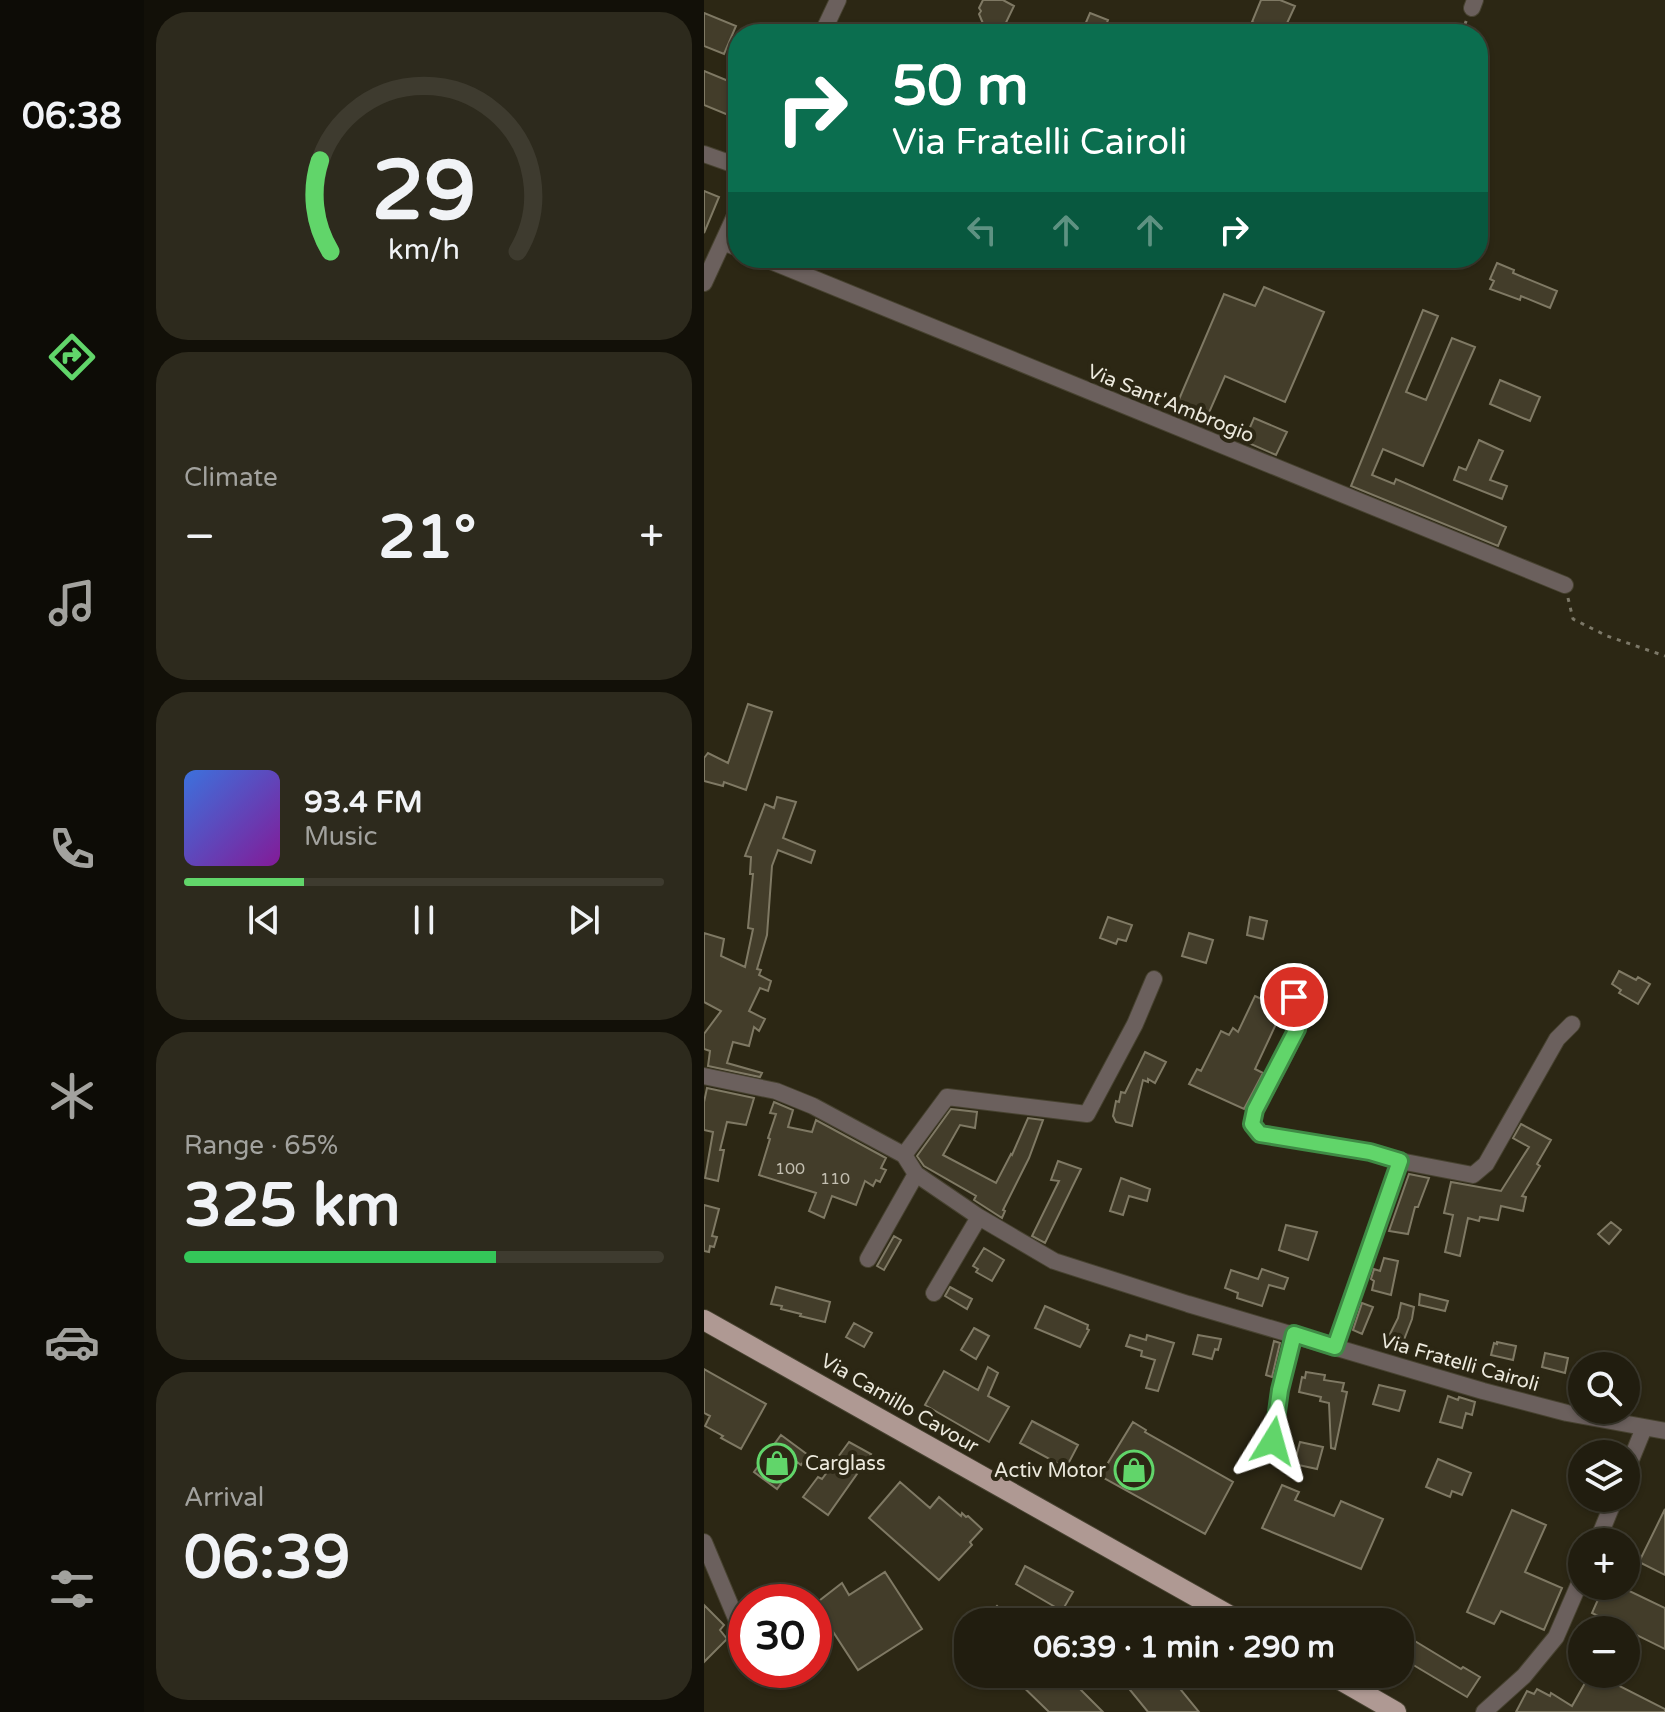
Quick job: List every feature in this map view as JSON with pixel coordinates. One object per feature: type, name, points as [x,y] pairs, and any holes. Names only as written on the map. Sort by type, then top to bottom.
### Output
[{"type":"main road","name":"Via Camillo Cavour","points":[[704,1320],[1216,1608]]},
{"type":"main road","points":[[1354,1688],[1396,1712]]},
{"type":"street","points":[[827,24],[838,0]]},
{"type":"street","points":[[704,154],[728,162]]},
{"type":"street","points":[[704,283],[728,248]]},
{"type":"street","name":"Via Sant'Ambrogio","points":[[788,268],[1565,585]]},
{"type":"street","points":[[904,1155],[947,1097],[1087,1114],[1135,1024],[1154,979]]},
{"type":"street","points":[[1278,983],[1294,997],[1300,1011],[1297,1029],[1255,1110],[1252,1124],[1260,1134],[1370,1152],[1473,1175],[1486,1164],[1557,1039],[1572,1024]]},
{"type":"street","name":"Via Fratelli Cairoli","points":[[704,1076],[776,1091],[801,1100],[904,1155],[916,1174],[979,1217],[1054,1261],[1483,1391],[1567,1413],[1665,1431]]},
{"type":"street","points":[[1335,1347],[1400,1161]]},
{"type":"street","points":[[868,1259],[916,1174]]},
{"type":"street","points":[[934,1293],[979,1217]]},
{"type":"street","points":[[1284,1443],[1273,1441],[1280,1390],[1294,1334]]},
{"type":"street","points":[[1639,1440],[1644,1428]]},
{"type":"street","points":[[704,1542],[728,1599]]},
{"type":"street","points":[[1484,1712],[1524,1676],[1556,1637],[1572,1600]]},
{"type":"path","points":[[1565,585],[1573,619],[1607,636],[1665,656]]},
{"type":"building","points":[[983,0],[1003,0],[1014,6],[1005,24],[983,24],[979,8]]},
{"type":"building","points":[[1261,0],[1280,0],[1295,6],[1287,24],[1252,22]]},
{"type":"building","points":[[704,13],[731,24],[728,24],[728,45],[724,54],[704,46]]},
{"type":"building","points":[[1090,13],[1108,20],[1106,24],[1085,24]]},
{"type":"building","points":[[704,71],[728,81],[728,115],[704,105]]},
{"type":"building","points":[[704,191],[719,197],[704,233]]},
{"type":"building","points":[[1497,263],[1557,291],[1550,308],[1521,296],[1520,300],[1490,289],[1494,281],[1490,279]]},
{"type":"building","points":[[1264,287],[1324,312],[1285,402],[1225,376],[1204,424],[1174,411],[1224,294],[1255,306]]},
{"type":"building","points":[[1423,310],[1438,316],[1406,392],[1426,400],[1452,338],[1475,347],[1423,466],[1383,449],[1372,475],[1394,484],[1396,479],[1506,527],[1498,546],[1351,486]]},
{"type":"building","points":[[1500,380],[1540,397],[1530,421],[1490,404]]},
{"type":"building","points":[[1254,418],[1287,432],[1276,455],[1244,441]]},
{"type":"building","points":[[1479,440],[1503,451],[1490,480],[1507,486],[1502,499],[1454,480],[1459,467],[1466,470]]},
{"type":"building","points":[[748,704],[772,712],[746,790],[724,782],[723,786],[704,781],[704,758],[708,753],[728,763]]},
{"type":"building","points":[[777,797],[796,802],[783,838],[815,851],[811,863],[778,850],[772,866],[767,935],[757,969],[761,970],[759,975],[771,981],[768,991],[760,988],[749,1011],[765,1019],[759,1031],[754,1027],[749,1046],[733,1042],[727,1063],[762,1073],[760,1077],[708,1066],[710,1051],[704,1049],[704,1034],[721,1011],[704,1002],[704,933],[724,939],[721,956],[745,967],[753,929],[748,928],[753,874],[750,874],[751,857],[745,856],[765,804],[774,808]]},
{"type":"building","points":[[1108,917],[1132,925],[1126,941],[1118,939],[1116,944],[1100,938]]},
{"type":"building","points":[[1250,917],[1267,921],[1263,939],[1247,935]]},
{"type":"building","points":[[1189,933],[1213,940],[1206,963],[1182,956]]},
{"type":"building","points":[[1619,971],[1650,984],[1638,1004],[1619,993],[1621,990],[1612,984]]},
{"type":"building","points":[[1255,996],[1283,1009],[1255,1069],[1263,1073],[1244,1109],[1189,1084],[1197,1069],[1201,1071],[1221,1031],[1229,1035],[1233,1028],[1238,1032]]},
{"type":"building","points":[[1145,1052],[1166,1062],[1155,1083],[1143,1080],[1132,1126],[1116,1122],[1113,1116],[1116,1101],[1119,1102],[1121,1092],[1125,1093]]},
{"type":"building","points":[[707,1088],[754,1098],[746,1125],[727,1122],[720,1150],[724,1150],[718,1181],[705,1178],[713,1132],[704,1130]]},
{"type":"building","points":[[774,1102],[793,1110],[788,1127],[812,1132],[816,1120],[886,1158],[881,1168],[886,1170],[880,1182],[876,1180],[873,1186],[865,1181],[856,1205],[832,1196],[824,1218],[809,1211],[816,1193],[759,1175],[776,1114],[770,1113]]},
{"type":"building","points":[[951,1109],[977,1112],[975,1128],[960,1125],[943,1155],[996,1183],[1028,1118],[1043,1120],[1002,1218],[974,1200],[976,1196],[924,1166],[917,1156]]},
{"type":"building","points":[[1521,1124],[1551,1140],[1522,1196],[1526,1197],[1523,1211],[1501,1206],[1498,1220],[1468,1218],[1460,1256],[1445,1252],[1453,1215],[1444,1213],[1451,1182],[1501,1191],[1529,1147],[1513,1138]]},
{"type":"building","points":[[1058,1161],[1081,1169],[1045,1243],[1032,1236],[1059,1181],[1051,1180]]},
{"type":"building","points":[[1409,1174],[1429,1178],[1418,1207],[1415,1207],[1408,1234],[1389,1231]]},
{"type":"building","points":[[1121,1178],[1150,1189],[1147,1201],[1129,1196],[1123,1215],[1110,1211]]},
{"type":"building","points":[[704,1205],[719,1209],[712,1236],[717,1237],[709,1252],[704,1251]]},
{"type":"building","points":[[1611,1222],[1621,1230],[1609,1244],[1598,1234]]},
{"type":"building","points":[[1286,1225],[1317,1232],[1308,1260],[1279,1250]]},
{"type":"building","points":[[894,1236],[901,1240],[884,1270],[877,1266]]},
{"type":"building","points":[[984,1248],[1004,1260],[992,1281],[976,1272],[978,1269],[973,1266]]},
{"type":"building","points":[[1384,1258],[1398,1261],[1391,1295],[1372,1290],[1374,1269],[1380,1271]]},
{"type":"building","points":[[1262,1269],[1288,1278],[1284,1289],[1269,1285],[1262,1306],[1237,1298],[1238,1293],[1225,1288],[1231,1270],[1258,1279]]},
{"type":"building","points":[[776,1287],[830,1302],[825,1322],[771,1304]]},
{"type":"building","points":[[950,1287],[972,1299],[967,1309],[945,1296]]},
{"type":"building","points":[[1420,1294],[1448,1301],[1445,1311],[1419,1305]]},
{"type":"building","points":[[1362,1303],[1373,1307],[1362,1334],[1353,1330]]},
{"type":"building","points":[[1401,1303],[1414,1307],[1400,1350],[1388,1346],[1391,1340],[1387,1340],[1398,1318]]},
{"type":"building","points":[[1045,1306],[1088,1325],[1089,1330],[1080,1347],[1035,1328]]},
{"type":"building","points":[[854,1323],[872,1333],[864,1347],[846,1337]]},
{"type":"building","points":[[974,1328],[989,1336],[976,1359],[961,1350]]},
{"type":"building","points":[[1130,1335],[1146,1340],[1147,1335],[1174,1343],[1158,1391],[1146,1388],[1155,1360],[1141,1356],[1142,1351],[1126,1346]]},
{"type":"building","points":[[1198,1335],[1221,1339],[1212,1359],[1193,1354]]},
{"type":"building","points":[[1274,1341],[1280,1343],[1272,1377],[1266,1375]]},
{"type":"building","points":[[1497,1342],[1516,1346],[1513,1360],[1491,1355]]},
{"type":"building","points":[[1545,1353],[1568,1358],[1565,1373],[1542,1367]]},
{"type":"building","points":[[988,1367],[998,1373],[988,1396],[1009,1407],[989,1442],[925,1405],[944,1371],[978,1390]]},
{"type":"building","points":[[704,1369],[766,1404],[741,1449],[705,1426],[710,1416],[704,1413]]},
{"type":"building","points":[[1306,1372],[1325,1375],[1324,1380],[1344,1383],[1342,1391],[1347,1392],[1335,1449],[1331,1448],[1329,1403],[1320,1401],[1321,1397],[1299,1392]]},
{"type":"building","points":[[1379,1385],[1405,1391],[1399,1411],[1373,1404]]},
{"type":"building","points":[[1448,1396],[1475,1402],[1472,1415],[1466,1413],[1462,1428],[1440,1422]]},
{"type":"building","points":[[1032,1421],[1078,1445],[1066,1468],[1020,1443]]},
{"type":"building","points":[[1133,1422],[1145,1432],[1233,1482],[1205,1534],[1100,1476]]},
{"type":"building","points":[[781,1435],[808,1455],[801,1465],[797,1462],[777,1489],[754,1472]]},
{"type":"building","points":[[849,1442],[871,1454],[828,1515],[803,1497],[818,1477],[822,1479]]},
{"type":"building","points":[[1300,1442],[1323,1447],[1317,1469],[1294,1464]]},
{"type":"building","points":[[1438,1459],[1471,1473],[1462,1495],[1452,1491],[1450,1497],[1426,1487]]},
{"type":"building","points":[[900,1482],[930,1508],[939,1497],[982,1529],[970,1542],[972,1545],[939,1580],[869,1518]]},
{"type":"building","points":[[1282,1485],[1299,1492],[1295,1500],[1334,1516],[1341,1501],[1383,1519],[1361,1569],[1262,1528]]},
{"type":"building","points":[[1665,1509],[1665,1575],[1640,1560]]},
{"type":"building","points":[[1512,1510],[1546,1525],[1525,1572],[1562,1588],[1544,1630],[1501,1611],[1494,1624],[1467,1612]]},
{"type":"building","points":[[1025,1566],[1073,1592],[1064,1608],[1057,1608],[1016,1584]]},
{"type":"building","points":[[885,1572],[922,1629],[858,1670],[832,1630],[832,1591],[842,1583],[849,1595]]},
{"type":"building","points":[[1640,1596],[1665,1608],[1665,1649],[1640,1637],[1640,1616],[1598,1616],[1592,1613],[1598,1600],[1640,1600]]},
{"type":"building","points":[[704,1605],[724,1625],[720,1630],[727,1639],[704,1662]]},
{"type":"building","points":[[1414,1640],[1480,1677],[1467,1697],[1414,1665]]},
{"type":"building","points":[[1024,1688],[1079,1688],[1103,1712],[1049,1712]]},
{"type":"building","points":[[1128,1688],[1179,1688],[1199,1712],[1148,1712]]},
{"type":"building","points":[[1582,1688],[1624,1688],[1665,1709],[1665,1712],[1516,1712],[1527,1691],[1534,1694],[1537,1689],[1550,1696],[1551,1693],[1572,1706]]},
{"type":"place","name":"Carglass","points":[[777,1463]]},
{"type":"place","name":"Activ Motor","points":[[1134,1470]]},
{"type":"route","points":[[1273,1441],[1280,1390],[1294,1334],[1335,1347],[1400,1161],[1370,1152],[1260,1134],[1252,1124],[1255,1110],[1297,1029],[1300,1011],[1294,997]]}]
